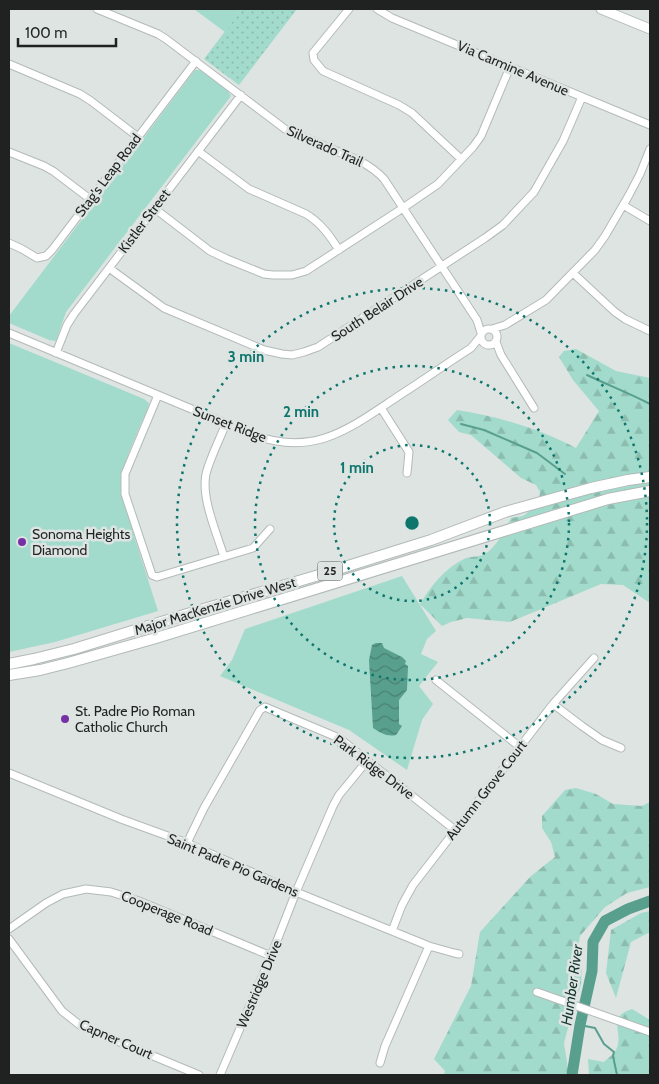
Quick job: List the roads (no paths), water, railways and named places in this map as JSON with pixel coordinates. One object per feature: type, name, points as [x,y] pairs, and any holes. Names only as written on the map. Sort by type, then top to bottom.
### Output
[{"type":"main road","name":"Major MacKenzie Drive West","points":[[9,664],[74,649],[432,540],[505,512],[591,488],[650,477]]},
{"type":"main road","name":"Major MacKenzie Drive West","points":[[9,676],[58,665],[156,638],[365,575],[608,498],[650,491]]},
{"type":"street","name":"Silverado Trail","points":[[97,9],[158,34],[285,129],[370,166],[384,179],[404,208],[477,320],[481,335]]},
{"type":"street","points":[[349,9],[314,53],[314,60],[323,71],[399,105],[412,113],[461,159]]},
{"type":"street","name":"Via Carmine Avenue","points":[[377,9],[392,18],[650,125]]},
{"type":"street","points":[[601,9],[650,29]]},
{"type":"street","name":"Stag's Leap Road","points":[[9,243],[37,258],[46,256],[196,61]]},
{"type":"street","points":[[9,64],[80,94],[138,137]]},
{"type":"street","points":[[154,208],[210,251],[264,274],[283,276],[312,268],[438,184],[481,136],[510,67]]},
{"type":"street","name":"Kistler Street","points":[[56,352],[71,319],[241,95]]},
{"type":"street","name":"South Belair Drive","points":[[110,268],[170,311],[264,350],[277,354],[292,355],[318,348],[503,225],[534,192],[563,141],[582,97]]},
{"type":"street","points":[[505,326],[486,329],[481,335],[483,343],[492,342],[505,326],[546,300],[600,244],[640,174],[650,149]]},
{"type":"street","points":[[198,151],[249,190],[314,219],[321,225],[339,250]]},
{"type":"street","points":[[9,152],[53,171],[90,199]]},
{"type":"street","points":[[623,205],[650,221]]},
{"type":"street","points":[[573,273],[624,319],[650,331]]},
{"type":"street","name":"Silverado Trail","points":[[477,320],[491,328]]},
{"type":"street","points":[[491,328],[496,333],[492,342]]},
{"type":"street","name":"Sunset Ridge","points":[[9,333],[254,435],[287,442],[309,442],[344,431],[471,348],[492,342]]},
{"type":"street","name":"Sunset Ridge","points":[[471,348],[481,335]]},
{"type":"street","points":[[492,342],[534,408]]},
{"type":"street","points":[[158,395],[125,474],[125,494],[152,575],[156,577],[254,548],[270,529]]},
{"type":"street","points":[[381,408],[409,452],[407,473]]},
{"type":"street","points":[[224,558],[207,500],[205,483],[208,469],[226,423]]},
{"type":"street","name":"Autumn Grove Court","points":[[392,931],[402,905],[413,885],[553,704],[594,658]]},
{"type":"street","points":[[436,680],[520,747]]},
{"type":"street","points":[[553,704],[602,740],[621,748]]},
{"type":"street","name":"Park Ridge Drive","points":[[186,843],[260,710],[265,707],[339,738],[455,830]]},
{"type":"street","name":"Westridge Drive","points":[[220,1075],[333,806],[339,795],[367,761]]},
{"type":"street","name":"Saint Padre Pio Gardens","points":[[9,773],[186,843],[296,892],[429,946],[459,954]]},
{"type":"street","name":"Cooperage Road","points":[[9,928],[63,894],[86,889],[111,892],[139,901],[271,956]]},
{"type":"street","name":"Capner Court","points":[[9,939],[62,1011],[81,1026],[199,1075]]},
{"type":"street","points":[[380,1063],[384,1046],[429,946]]},
{"type":"street","points":[[537,992],[650,1032]]},
{"type":"water","points":[[382,643],[384,648],[402,657],[408,666],[407,690],[399,700],[399,724],[402,726],[396,735],[387,735],[373,728],[369,660],[372,645]]},
{"type":"waterway","points":[[587,375],[650,404]]},
{"type":"waterway","points":[[461,424],[484,430],[537,453],[565,474]]},
{"type":"waterway","name":"Humber River","points":[[572,1075],[580,1025],[592,971],[593,942],[605,921],[628,909],[650,901]]},
{"type":"waterway","points":[[580,1025],[595,1028],[604,1044],[614,1052],[613,1056],[617,1075]]},
{"type":"place","name":"Sonoma Heights Diamond","points":[[22,542]]},
{"type":"place","name":"St. Padre Pio Roman Catholic Church","points":[[65,719]]}]
